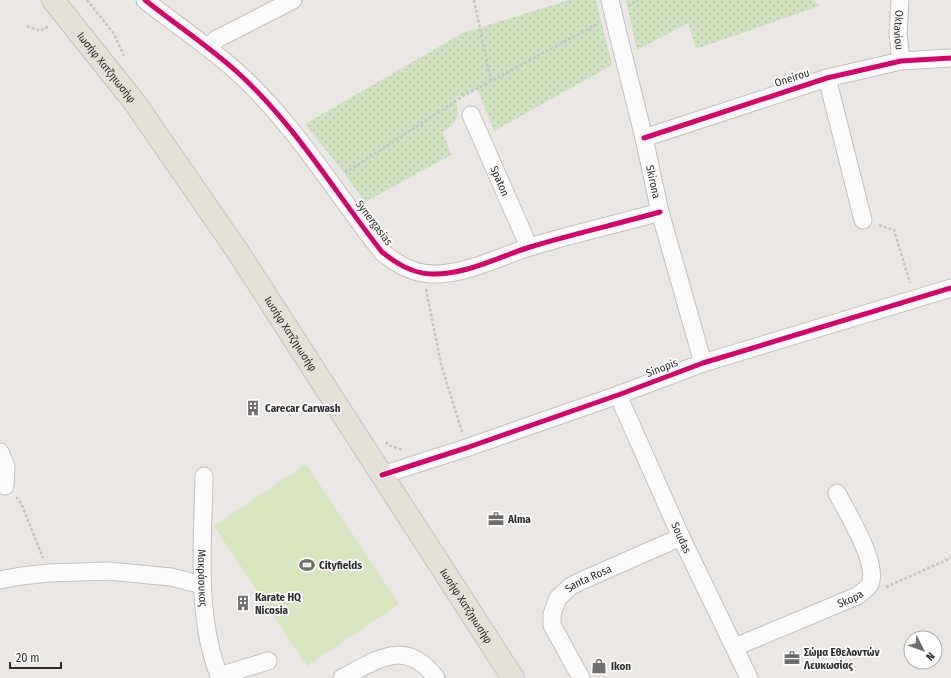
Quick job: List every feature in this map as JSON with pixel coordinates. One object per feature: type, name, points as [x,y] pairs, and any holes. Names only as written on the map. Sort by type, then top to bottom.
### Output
[{"type":"main road","name":"Ιωσήφ Χατζηιωσήφ","points":[[53,0],[135,103],[238,252],[513,678]]},
{"type":"street","name":"Synergasias","points":[[145,0],[236,71],[263,98],[287,124],[382,252],[406,268],[423,273],[444,274],[470,269],[529,247],[660,212]]},
{"type":"street","points":[[207,47],[217,39],[294,0]]},
{"type":"street","name":"Skirona","points":[[610,0],[644,138],[660,212],[704,363]]},
{"type":"street","name":"Oktaviou","points":[[900,0],[898,33],[901,61]]},
{"type":"street","name":"Oneirou","points":[[644,138],[827,78],[901,61],[951,58]]},
{"type":"street","name":"Oneirou","points":[[827,78],[863,220]]},
{"type":"street","name":"Spaton","points":[[471,115],[529,247]]},
{"type":"street","name":"Sinopis","points":[[382,475],[466,448],[618,395],[704,363],[951,288]]},
{"type":"street","name":"Soudas","points":[[618,395],[681,537],[749,678]]},
{"type":"street","points":[[0,452],[6,466],[5,486]]},
{"type":"street","name":"Μακράσυκας","points":[[204,476],[202,585],[208,632],[219,677]]},
{"type":"street","name":"Skopa","points":[[735,647],[857,596],[870,585],[872,571],[869,557],[837,493]]},
{"type":"street","name":"Santa Rosa","points":[[581,678],[552,626],[552,614],[558,598],[571,586],[581,581],[681,537]]},
{"type":"street","points":[[0,580],[49,573],[108,571],[171,577],[202,585]]},
{"type":"street","points":[[342,678],[377,659],[394,655],[408,655],[425,666],[436,678]]},
{"type":"street","points":[[219,677],[268,661]]},
{"type":"path","points":[[474,0],[491,81]]},
{"type":"path","points":[[331,182],[465,95],[605,20]]},
{"type":"path","points":[[863,220],[894,230],[914,299]]},
{"type":"path","points":[[423,273],[441,364],[456,409],[466,448]]},
{"type":"path","points":[[5,486],[21,503],[49,573]]},
{"type":"path","points":[[870,585],[882,589],[951,558]]},
{"type":"green space","points":[[569,0],[596,0],[612,65],[494,131],[477,88],[456,99],[457,118],[452,125],[443,132],[451,155],[365,202],[345,174],[305,124],[463,33]]},
{"type":"green space","points":[[626,0],[814,0],[819,6],[696,49],[688,23],[637,50]]},
{"type":"green space","name":"Cityfields","points":[[306,464],[399,604],[307,666],[214,526]]},
{"type":"cycle path","points":[[145,0],[214,52],[257,91],[277,113],[313,158],[382,252],[399,264],[411,270],[431,274],[457,272],[482,265],[546,242],[660,212]]},
{"type":"cycle path","points":[[644,138],[827,78],[901,61],[951,58]]},
{"type":"cycle path","points":[[382,475],[466,448],[618,395],[703,363],[951,288]]},
{"type":"place","name":"Carecar Carwash","points":[[253,408]]},
{"type":"place","name":"Alma","points":[[496,519]]},
{"type":"place","name":"Cityfields","points":[[307,565]]},
{"type":"place","name":"Karate HQ Nicosia","points":[[243,603]]},
{"type":"place","name":"Σώμα Εθελοντών Λευκωσίας","points":[[792,658]]},
{"type":"place","name":"Ikon","points":[[599,666]]}]
